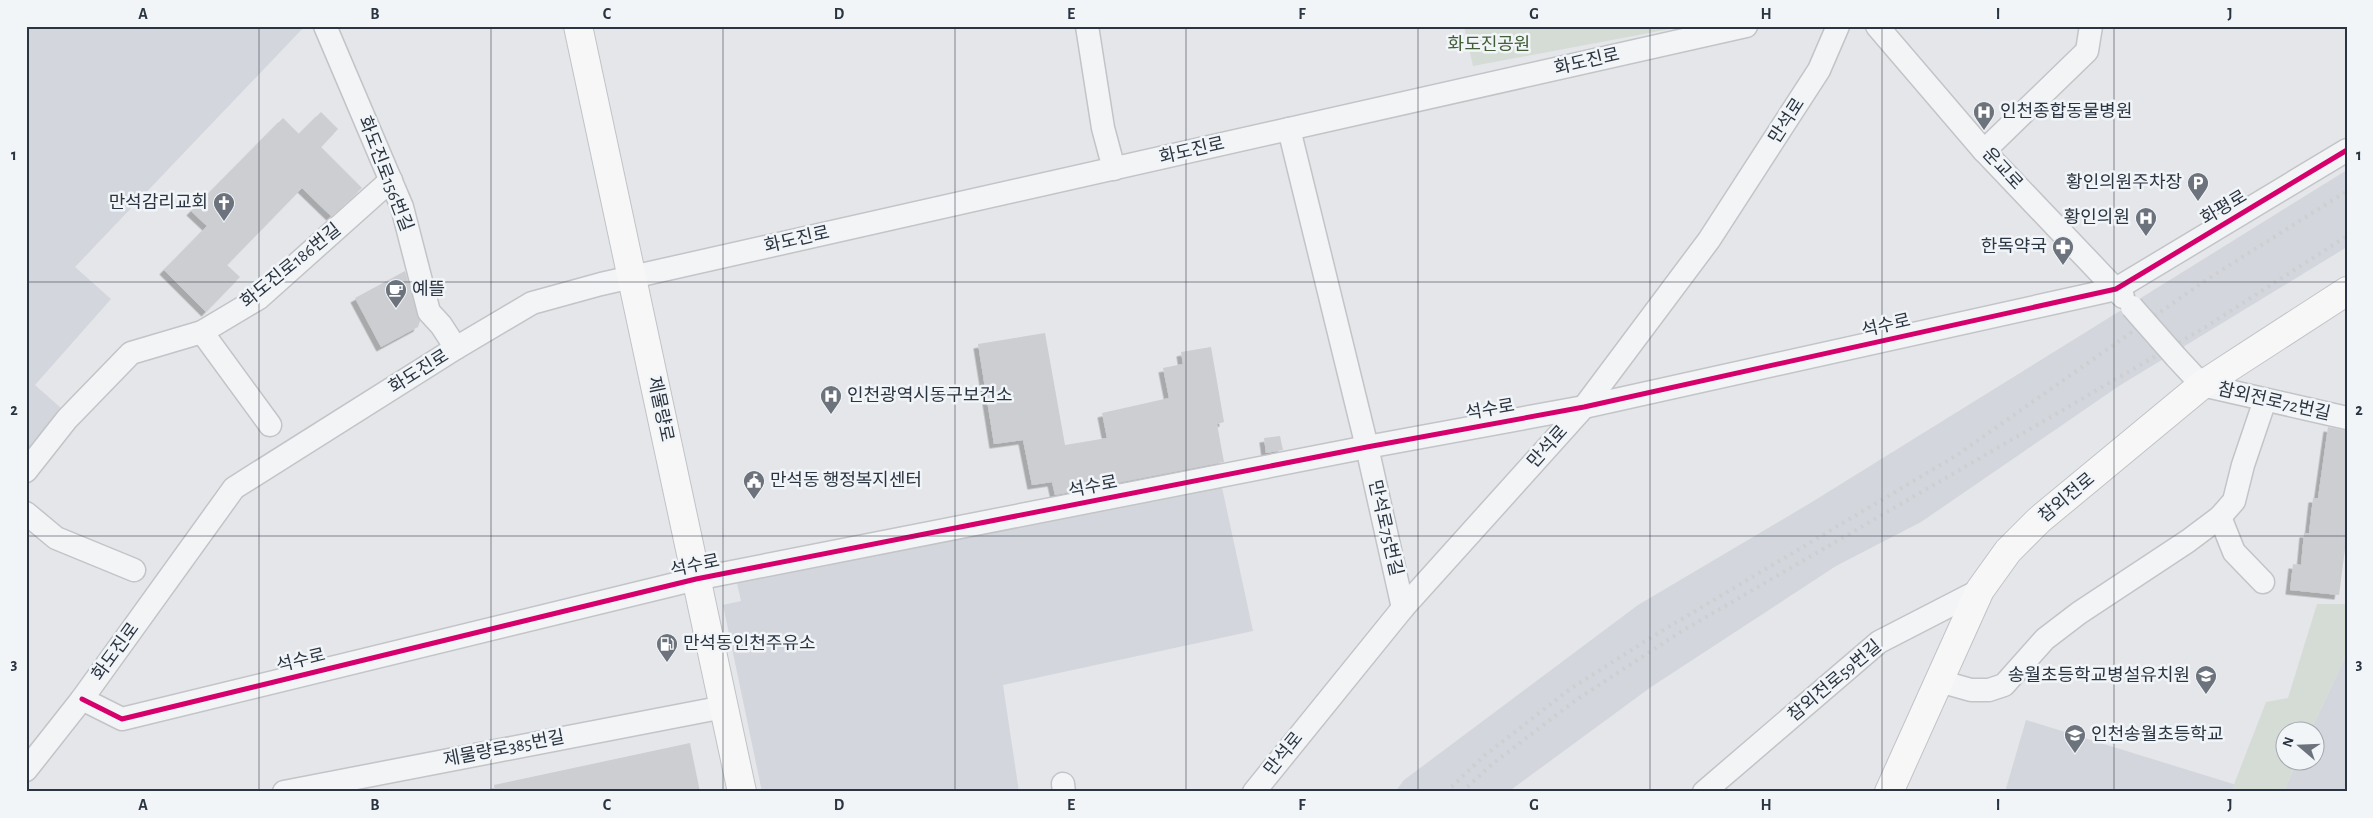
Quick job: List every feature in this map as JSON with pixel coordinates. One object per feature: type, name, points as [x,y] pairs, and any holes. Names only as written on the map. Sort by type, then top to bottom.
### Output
[{"type":"main road","name":"제물량로","points":[[578,26],[742,792]]},
{"type":"main road","name":"참외전로","points":[[1889,792],[1980,590],[2008,550],[2039,520],[2202,385],[2347,291]]},
{"type":"street","name":"화도진로156번길","points":[[325,26],[402,207],[429,312],[441,325],[456,348]]},
{"type":"street","points":[[1087,26],[1103,128],[1114,169]]},
{"type":"street","name":"화도진로","points":[[26,770],[82,698],[234,488],[456,348],[532,303],[632,277],[1746,26]]},
{"type":"street","name":"만석로","points":[[1254,792],[1403,608],[1584,407],[1709,240],[1820,70],[1838,26]]},
{"type":"street","name":"운교로","points":[[1877,26],[1984,151],[2116,289],[2202,385]]},
{"type":"street","points":[[1984,151],[2087,51],[2091,26]]},
{"type":"street","name":"만석로75번길","points":[[1290,129],[1367,447],[1403,608]]},
{"type":"street","name":"화평로","points":[[2116,289],[2347,150]]},
{"type":"street","name":"화도진로186번길","points":[[26,471],[67,419],[131,353],[202,332],[259,298],[391,180]]},
{"type":"street","name":"석수로","points":[[82,698],[122,719],[696,579],[1367,447],[1584,407],[2116,289]]},
{"type":"street","points":[[202,332],[270,425]]},
{"type":"street","name":"참외전로72번길","points":[[2202,385],[2347,418]]},
{"type":"street","points":[[1939,681],[1971,690],[1989,690],[2004,685],[2045,639],[2079,613],[2188,541],[2220,517],[2234,501],[2243,465],[2265,400]]},
{"type":"street","points":[[26,513],[56,538],[134,570]]},
{"type":"street","points":[[2220,517],[2234,552],[2263,582]]},
{"type":"street","name":"참외전로59번길","points":[[1704,792],[1879,642],[1980,590]]},
{"type":"street","name":"제물량로385번길","points":[[284,792],[724,707]]},
{"type":"shaded area","points":[[26,26],[305,26],[75,267],[111,299],[35,385],[70,416],[26,469]]},
{"type":"shaded area","points":[[2347,170],[2347,247],[2119,386],[1921,522],[1836,566],[1651,687],[1508,792],[1395,792],[1404,780],[1638,605],[1812,502]]},
{"type":"shaded area","points":[[1220,478],[1253,631],[1003,685],[1019,792],[762,792],[723,605],[741,601],[737,583]]},
{"type":"shaded area","points":[[2347,653],[2347,792],[2284,792],[2293,770],[2326,770],[2326,720],[2316,720]]},
{"type":"shaded area","name":"인천송월초등학교","points":[[2026,720],[2243,787],[2241,792],[2005,792]]},
{"type":"green space","name":"화도진공원","points":[[1464,26],[1681,26],[1681,27],[1473,66]]},
{"type":"green space","points":[[2317,604],[2347,604],[2347,653],[2316,720],[2276,720],[2276,770],[2293,770],[2284,792],[2231,792],[2266,702],[2288,698]]},
{"type":"building","points":[[321,112],[338,129],[321,147],[362,188],[331,216],[302,188],[227,265],[240,277],[206,312],[164,270],[207,226],[191,211],[283,118],[299,134]]},
{"type":"building","points":[[405,271],[420,321],[418,327],[381,347],[355,298]]},
{"type":"building","points":[[1045,333],[1065,445],[1107,438],[1102,413],[1169,398],[1163,368],[1183,364],[1181,352],[1211,347],[1224,422],[1217,424],[1224,462],[1055,495],[1052,482],[1032,485],[1023,440],[994,444],[978,344]]},
{"type":"building","points":[[2328,427],[2347,431],[2347,534],[2339,595],[2290,590],[2293,564],[2301,565],[2304,533],[2309,533],[2313,498],[2318,498]]},
{"type":"building","points":[[1280,436],[1283,450],[1266,453],[1264,438]]},
{"type":"building","points":[[690,743],[700,792],[495,792],[494,785]]},
{"type":"railway","points":[[1446,792],[1484,756],[1570,689],[1655,635],[1957,455],[2203,282],[2347,191]]},
{"type":"railway","points":[[1462,792],[1491,765],[1576,700],[1682,631],[2204,328],[2347,236]]},
{"type":"cycle path","points":[[82,699],[122,719],[696,579],[1367,447],[1584,407],[2116,289],[2347,150]]},
{"type":"place","name":"인천종합동물병원","points":[[1984,131]]},
{"type":"place","name":"황인의원주차장","points":[[2198,202]]},
{"type":"place","name":"만석감리교회","points":[[224,222]]},
{"type":"place","name":"황인의원","points":[[2146,237]]},
{"type":"place","name":"한독약국","points":[[2063,266]]},
{"type":"place","name":"예뜰","points":[[396,309]]},
{"type":"place","name":"인천광역시동구보건소","points":[[831,415]]},
{"type":"place","name":"만석동 행정복지센터","points":[[754,500]]},
{"type":"place","name":"만석동인천주유소","points":[[667,663]]},
{"type":"place","name":"송월초등학교병설유치원","points":[[2206,695]]},
{"type":"place","name":"인천송월초등학교","points":[[2075,754]]}]
